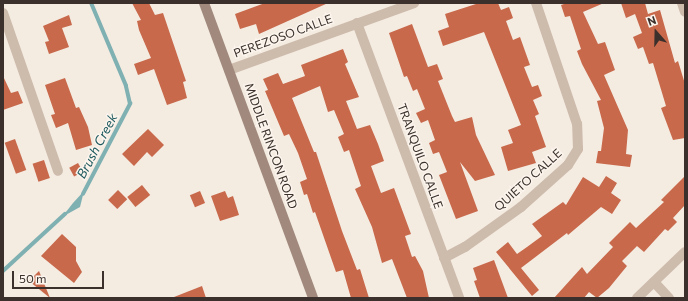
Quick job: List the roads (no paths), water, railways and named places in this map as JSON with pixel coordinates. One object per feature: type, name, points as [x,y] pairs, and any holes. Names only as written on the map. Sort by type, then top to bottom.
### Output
[{"type":"street","name":"MIDDLE RINCON ROAD","points":[[204,3],[313,298]]},
{"type":"street","name":"PEREZOSO CALLE","points":[[229,70],[414,3]]},
{"type":"street","name":"QUIETO CALLE","points":[[444,258],[465,248],[521,207],[568,165],[578,149],[577,124],[536,3]]},
{"type":"street","points":[[682,3],[685,12]]},
{"type":"street","points":[[3,13],[58,171]]},
{"type":"street","name":"TRANQUILO CALLE","points":[[357,23],[459,298]]},
{"type":"street","points":[[637,298],[685,252]]},
{"type":"street","points":[[654,282],[669,298]]},
{"type":"water","points":[[84,191],[80,207],[62,217],[73,203]]},
{"type":"waterway","name":"Brush Creek","points":[[83,194],[130,104],[126,86],[91,3]]},
{"type":"waterway","name":"Brush Creek","points":[[3,271],[65,214]]}]
